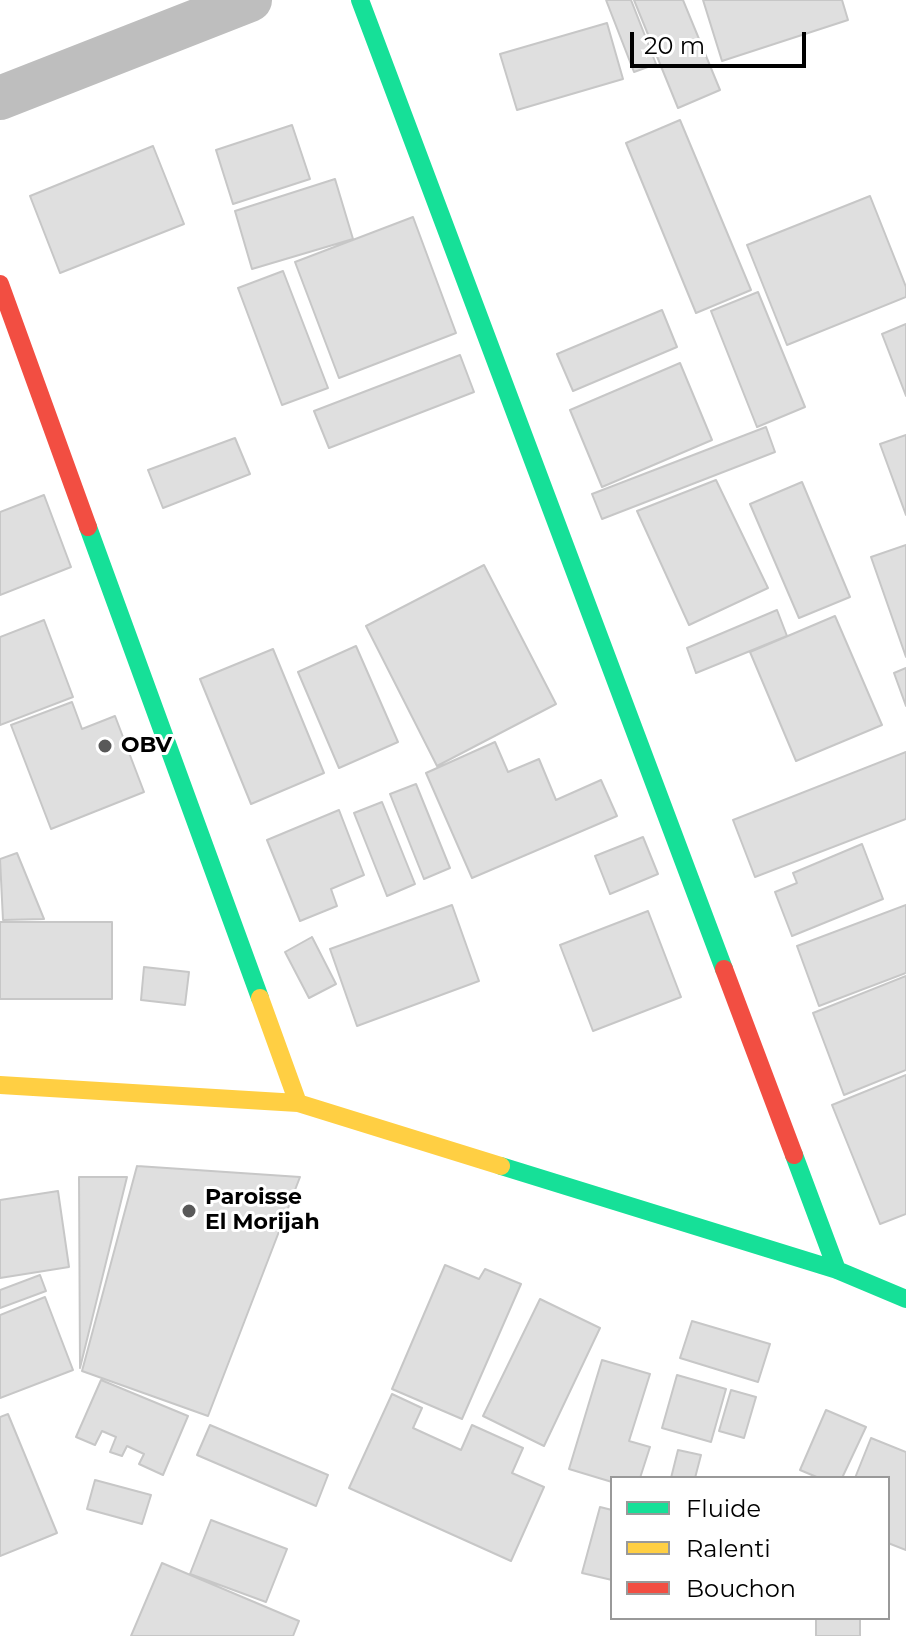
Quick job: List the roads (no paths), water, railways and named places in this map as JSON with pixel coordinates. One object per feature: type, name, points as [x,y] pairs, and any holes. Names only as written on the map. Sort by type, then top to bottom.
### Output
[{"type":"street","points":[[0,98],[250,0]]},
{"type":"street","points":[[360,0],[837,1270]]},
{"type":"street","points":[[0,284],[298,1103]]},
{"type":"street","points":[[0,1085],[298,1103],[837,1270],[906,1299]]},
{"type":"place","name":"OBV","points":[[105,746]]},
{"type":"place","name":"Paroisse El Morijah","points":[[189,1211]]}]
